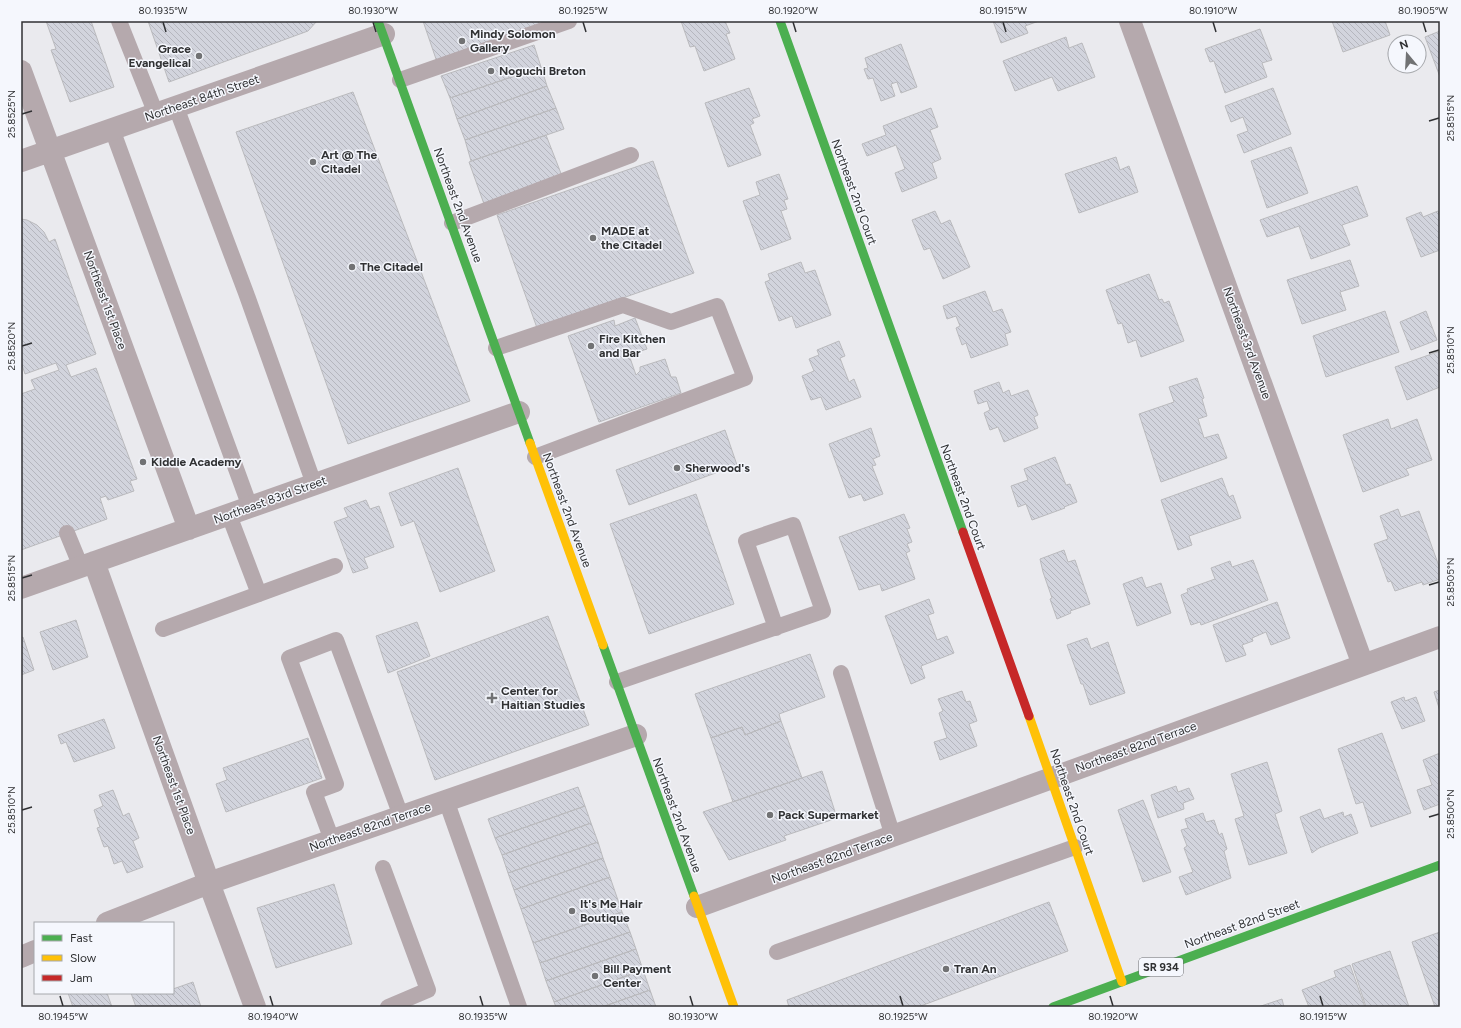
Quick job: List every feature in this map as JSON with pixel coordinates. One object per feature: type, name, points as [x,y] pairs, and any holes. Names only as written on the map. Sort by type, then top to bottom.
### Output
[{"type":"main road","name":"Northeast 2nd Court","points":[[780,21],[1051,778],[1122,982]]},
{"type":"main road","name":"Northeast 2nd Avenue","points":[[381,28],[734,1007]]},
{"type":"main road","name":"Northeast 82nd Street","points":[[1053,1007],[1440,865]]},
{"type":"street","name":"Northeast 3rd Avenue","points":[[1130,21],[1363,665]]},
{"type":"street","name":"Northeast 84th Street","points":[[21,161],[176,107],[381,28]]},
{"type":"street","name":"Northeast 1st Place","points":[[21,73],[189,529]]},
{"type":"street","name":"Northeast 83rd Street","points":[[21,588],[519,412]]},
{"type":"street","name":"Northeast 1st Place","points":[[88,564],[255,1007]]},
{"type":"street","name":"Northeast 82nd Terrace","points":[[698,908],[1440,637]]},
{"type":"street","name":"Northeast 82nd Terrace","points":[[110,922],[209,883],[636,735]]},
{"type":"street","points":[[21,957],[34,951]]},
{"type":"lane","points":[[119,21],[156,114]]},
{"type":"lane","points":[[400,80],[569,21]]},
{"type":"lane","points":[[176,107],[246,293],[314,484]]},
{"type":"lane","points":[[112,129],[250,507]]},
{"type":"lane","points":[[452,223],[631,155]]},
{"type":"lane","points":[[496,348],[623,305],[671,322],[718,306],[745,378],[535,456]]},
{"type":"lane","points":[[229,515],[259,594]]},
{"type":"lane","points":[[617,682],[776,628],[823,611],[793,525],[746,541],[776,628]]},
{"type":"lane","points":[[67,533],[88,564]]},
{"type":"lane","points":[[164,629],[335,566]]},
{"type":"lane","points":[[332,840],[314,792],[336,784],[288,658],[336,640],[401,816]]},
{"type":"lane","points":[[841,673],[893,836]]},
{"type":"lane","points":[[446,800],[519,1007]]},
{"type":"lane","points":[[777,952],[1075,846]]},
{"type":"lane","points":[[383,868],[428,990],[388,1007]]},
{"type":"building","points":[[46,21],[91,21],[114,87],[70,102],[51,50],[56,49]]},
{"type":"building","name":"Grace Evangelical","points":[[148,21],[317,21],[308,31],[169,82]]},
{"type":"building","name":"Mindy Solomon Gallery","points":[[423,21],[549,21],[437,62]]},
{"type":"building","points":[[681,21],[725,21],[730,33],[726,34],[735,59],[704,71],[695,46],[690,47]]},
{"type":"building","points":[[993,21],[1039,21],[1025,26],[1028,33],[1001,43]]},
{"type":"building","points":[[1332,21],[1385,21],[1390,34],[1387,34],[1387,36],[1343,52]]},
{"type":"building","points":[[1260,29],[1272,60],[1262,63],[1267,77],[1225,93],[1214,61],[1210,62],[1205,49]]},
{"type":"building","points":[[1440,31],[1440,77],[1427,42],[1427,36]]},
{"type":"building","points":[[1066,37],[1069,48],[1082,43],[1095,77],[1058,91],[1052,77],[1015,91],[1003,61]]},
{"type":"building","points":[[901,44],[917,87],[901,93],[897,82],[891,84],[895,96],[881,101],[873,78],[868,79],[864,69],[868,68],[865,58]]},
{"type":"building","name":"Noguchi Breton","points":[[534,45],[541,67],[450,98],[441,76]]},
{"type":"building","points":[[541,67],[547,86],[457,119],[450,98]]},
{"type":"building","points":[[547,86],[556,108],[465,140],[457,119]]},
{"type":"building","points":[[749,88],[760,116],[752,119],[754,123],[750,125],[761,155],[728,167],[705,103]]},
{"type":"building","points":[[1273,88],[1291,134],[1244,153],[1237,135],[1248,131],[1243,117],[1231,122],[1225,106]]},
{"type":"building","name":"The Citadel","points":[[353,92],[470,401],[348,444],[236,132]]},
{"type":"building","points":[[556,108],[564,129],[471,161],[465,140]]},
{"type":"building","points":[[931,108],[938,127],[930,130],[941,159],[932,163],[937,178],[902,192],[895,173],[905,169],[896,145],[867,156],[862,144],[886,135],[883,126]]},
{"type":"building","points":[[546,135],[562,176],[484,204],[469,162]]},
{"type":"building","points":[[1291,147],[1308,193],[1267,208],[1251,161]]},
{"type":"building","points":[[1116,157],[1120,170],[1129,166],[1138,192],[1079,213],[1065,174]]},
{"type":"building","name":"MADE at the Citadel","points":[[653,161],[694,273],[537,328],[497,215]]},
{"type":"building","points":[[779,174],[788,199],[784,200],[787,209],[781,211],[791,239],[761,250],[743,201],[760,195],[756,182]]},
{"type":"building","points":[[1357,186],[1368,216],[1342,225],[1350,245],[1311,259],[1299,226],[1267,237],[1260,220]]},
{"type":"building","points":[[935,211],[941,224],[950,220],[970,267],[943,279],[930,248],[924,250],[912,220]]},
{"type":"building","points":[[1438,211],[1440,217],[1440,250],[1421,257],[1406,218],[1421,212],[1423,217]]},
{"type":"building","points":[[21,219],[37,225],[44,232],[49,242],[55,239],[96,354],[66,365],[71,377],[96,368],[137,479],[130,481],[134,491],[108,500],[106,496],[100,498],[107,519],[21,550],[21,394],[35,389],[31,380],[59,370],[56,363],[25,374],[21,362]]},
{"type":"building","points":[[1350,260],[1359,286],[1340,292],[1346,310],[1302,324],[1287,280]]},
{"type":"building","points":[[801,262],[805,273],[815,270],[831,315],[796,328],[792,316],[779,321],[765,282],[770,280],[768,274]]},
{"type":"building","points":[[1149,274],[1159,300],[1162,299],[1164,303],[1169,301],[1184,341],[1141,357],[1136,340],[1128,343],[1122,323],[1118,324],[1106,290]]},
{"type":"building","points":[[985,291],[993,312],[1002,309],[1011,332],[1005,334],[1008,345],[971,358],[966,343],[962,345],[956,328],[960,326],[956,316],[947,319],[943,306]]},
{"type":"building","points":[[1385,311],[1399,352],[1326,377],[1313,336]]},
{"type":"building","points":[[1426,311],[1437,340],[1411,350],[1400,322]]},
{"type":"building","points":[[635,318],[647,349],[629,355],[636,375],[640,371],[640,367],[665,359],[671,377],[676,377],[681,393],[599,422],[568,336],[614,320],[615,326]]},
{"type":"building","points":[[839,341],[845,356],[840,358],[849,382],[854,379],[861,397],[826,410],[821,397],[811,400],[802,376],[814,371],[809,359],[819,355],[817,350]]},
{"type":"building","points":[[1440,351],[1440,387],[1407,400],[1395,367]]},
{"type":"building","points":[[1197,378],[1204,398],[1202,399],[1207,416],[1198,419],[1204,438],[1218,434],[1227,458],[1161,482],[1139,414],[1174,402],[1169,387]]},
{"type":"building","points":[[999,382],[1003,393],[1009,390],[1011,396],[1028,390],[1038,415],[1034,417],[1038,428],[1004,442],[998,427],[990,430],[984,413],[990,410],[987,401],[978,404],[974,391]]},
{"type":"building","points":[[1388,419],[1391,429],[1417,419],[1432,460],[1406,469],[1409,475],[1363,492],[1343,435]]},
{"type":"building","points":[[871,428],[880,456],[873,459],[876,465],[872,466],[883,494],[864,501],[861,494],[849,498],[829,444]]},
{"type":"building","name":"Sherwood's","points":[[725,430],[737,465],[629,505],[616,470]]},
{"type":"building","points":[[1055,457],[1066,485],[1070,484],[1077,502],[1032,520],[1026,504],[1018,507],[1011,486],[1028,480],[1024,469]]},
{"type":"building","points":[[458,468],[495,571],[440,592],[414,521],[401,526],[389,493]]},
{"type":"building","points":[[1222,478],[1229,497],[1233,495],[1241,518],[1189,536],[1192,545],[1178,550],[1161,500]]},
{"type":"building","points":[[696,494],[734,604],[649,634],[610,524]]},
{"type":"building","points":[[366,500],[370,509],[379,506],[394,547],[364,558],[368,568],[353,573],[334,522],[348,517],[344,508]]},
{"type":"building","points":[[1398,509],[1401,517],[1419,511],[1440,569],[1440,579],[1423,585],[1422,582],[1395,591],[1391,581],[1388,582],[1374,544],[1388,539],[1380,516]]},
{"type":"building","points":[[904,514],[910,528],[907,529],[912,542],[907,544],[910,551],[906,553],[915,579],[882,591],[880,584],[859,590],[839,537]]},
{"type":"building","points":[[1064,550],[1068,562],[1075,560],[1090,604],[1070,611],[1071,613],[1057,619],[1050,599],[1052,598],[1040,559]]},
{"type":"building","points":[[1253,560],[1268,600],[1201,625],[1200,622],[1191,625],[1181,595],[1188,592],[1187,589],[1215,579],[1211,568],[1230,561],[1232,567]]},
{"type":"building","points":[[1142,577],[1146,588],[1161,583],[1171,613],[1137,626],[1123,584]]},
{"type":"building","points":[[929,599],[934,613],[928,615],[937,640],[947,636],[954,653],[921,666],[925,678],[911,684],[885,616]]},
{"type":"building","points":[[1277,602],[1290,638],[1271,645],[1266,632],[1252,638],[1253,641],[1242,645],[1246,655],[1226,662],[1213,625]]},
{"type":"building","name":"Center for Haitian Studies","points":[[548,616],[589,725],[435,780],[397,672]]},
{"type":"building","points":[[76,620],[88,657],[53,670],[40,632]]},
{"type":"building","points":[[417,622],[430,656],[388,673],[376,636]]},
{"type":"building","points":[[23,637],[34,670],[21,675],[21,638]]},
{"type":"building","points":[[1087,638],[1091,649],[1108,642],[1125,693],[1090,705],[1067,645]]},
{"type":"building","points":[[810,654],[825,697],[779,714],[781,721],[745,735],[742,727],[711,738],[695,694]]},
{"type":"building","points":[[1440,690],[1440,711],[1434,692]]},
{"type":"building","points":[[962,691],[966,702],[970,701],[977,721],[969,724],[977,746],[940,760],[934,742],[947,738],[939,713],[943,711],[938,699]]},
{"type":"building","points":[[1404,697],[1405,701],[1416,697],[1425,721],[1402,729],[1391,702]]},
{"type":"building","points":[[104,719],[115,748],[74,762],[66,742],[61,744],[58,735]]},
{"type":"building","points":[[781,721],[802,778],[733,802],[711,738],[742,727],[745,735]]},
{"type":"building","points":[[1382,733],[1411,813],[1371,827],[1363,802],[1356,804],[1338,749]]},
{"type":"building","points":[[308,738],[322,778],[226,812],[216,784],[227,780],[223,768]]},
{"type":"building","points":[[1440,753],[1440,804],[1424,810],[1417,790],[1432,785],[1423,760]]},
{"type":"building","points":[[1267,762],[1282,811],[1275,814],[1287,853],[1249,865],[1235,819],[1244,816],[1231,774]]},
{"type":"building","name":"Pack Supermarket","points":[[822,771],[837,818],[784,836],[786,840],[729,860],[703,812]]},
{"type":"building","points":[[1176,786],[1178,792],[1189,788],[1194,799],[1183,803],[1184,809],[1158,818],[1151,795]]},
{"type":"building","points":[[578,787],[585,806],[495,838],[488,819]]},
{"type":"building","points":[[113,790],[123,816],[129,813],[139,838],[133,841],[143,867],[127,873],[122,861],[114,864],[108,846],[104,847],[97,828],[100,827],[94,810],[103,806],[99,795]]},
{"type":"building","points":[[1143,800],[1171,872],[1143,882],[1118,810]]},
{"type":"building","points":[[585,806],[591,823],[502,855],[495,838]]},
{"type":"building","points":[[1320,809],[1324,819],[1343,812],[1344,817],[1351,814],[1358,833],[1319,848],[1312,853],[1300,817]]},
{"type":"building","points":[[1203,813],[1206,822],[1214,820],[1219,835],[1222,833],[1227,849],[1224,851],[1231,878],[1186,895],[1179,877],[1193,872],[1184,848],[1187,846],[1181,830],[1188,828],[1185,819]]},
{"type":"building","points":[[591,823],[598,842],[508,873],[502,855]]},
{"type":"building","points":[[598,842],[603,858],[514,890],[508,873]]},
{"type":"building","points":[[603,858],[610,877],[521,909],[514,890]]},
{"type":"building","name":"It's Me Hair Boutique","points":[[610,877],[622,912],[533,943],[521,909]]},
{"type":"building","points":[[334,884],[352,944],[276,968],[257,908]]},
{"type":"building","points":[[1049,902],[1068,951],[918,1007],[789,1007],[787,1000]]},
{"type":"building","points":[[622,912],[630,932],[540,963],[533,943]]},
{"type":"building","points":[[630,932],[636,949],[546,981],[540,963]]},
{"type":"building","points":[[1440,932],[1440,1007],[1435,1007],[1412,942]]},
{"type":"building","name":"Bill Payment Center","points":[[636,949],[643,970],[554,1002],[546,981]]},
{"type":"building","points":[[1390,951],[1409,1007],[1366,1007],[1352,964]]},
{"type":"building","points":[[1350,965],[1365,1007],[1309,1007],[1302,990],[1336,977],[1334,971]]},
{"type":"building","points":[[643,970],[650,990],[602,1007],[556,1007],[554,1002]]},
{"type":"building","points":[[193,982],[201,1007],[136,1007],[131,994],[174,994],[174,989]]},
{"type":"building","points":[[650,990],[656,1007],[602,1007]]},
{"type":"building","points":[[68,994],[107,994],[112,1007],[73,1007]]},
{"type":"building","points":[[1282,999],[1284,1007],[1258,1007]]},
{"type":"traffic: fast","points":[[378,21],[530,443]]},
{"type":"traffic: fast","points":[[780,21],[963,532]]},
{"type":"traffic: fast","points":[[603,645],[694,896]]},
{"type":"traffic: fast","points":[[1053,1007],[1440,865]]},
{"type":"traffic: slow","points":[[530,443],[603,645]]},
{"type":"traffic: slow","points":[[1029,716],[1122,982]]},
{"type":"traffic: slow","points":[[694,896],[734,1007]]},
{"type":"traffic: jam","points":[[963,532],[1029,716]]},
{"type":"place","name":"Mindy Solomon Gallery","points":[[462,41]]},
{"type":"place","name":"Grace Evangelical","points":[[199,56]]},
{"type":"place","name":"Noguchi Breton","points":[[491,71]]},
{"type":"place","name":"Art @ The Citadel","points":[[313,162]]},
{"type":"place","name":"MADE at the Citadel","points":[[593,238]]},
{"type":"place","name":"The Citadel","points":[[352,267]]},
{"type":"place","name":"Fire Kitchen and Bar","points":[[591,346]]},
{"type":"place","name":"Kiddie Academy","points":[[143,462]]},
{"type":"place","name":"Sherwood's","points":[[677,468]]},
{"type":"place","name":"Center for Haitian Studies","points":[[492,698]]},
{"type":"place","name":"Pack Supermarket","points":[[770,815]]},
{"type":"place","name":"It's Me Hair Boutique","points":[[572,911]]},
{"type":"place","name":"Tran An","points":[[946,969]]},
{"type":"place","name":"Bill Payment Center","points":[[595,976]]}]
